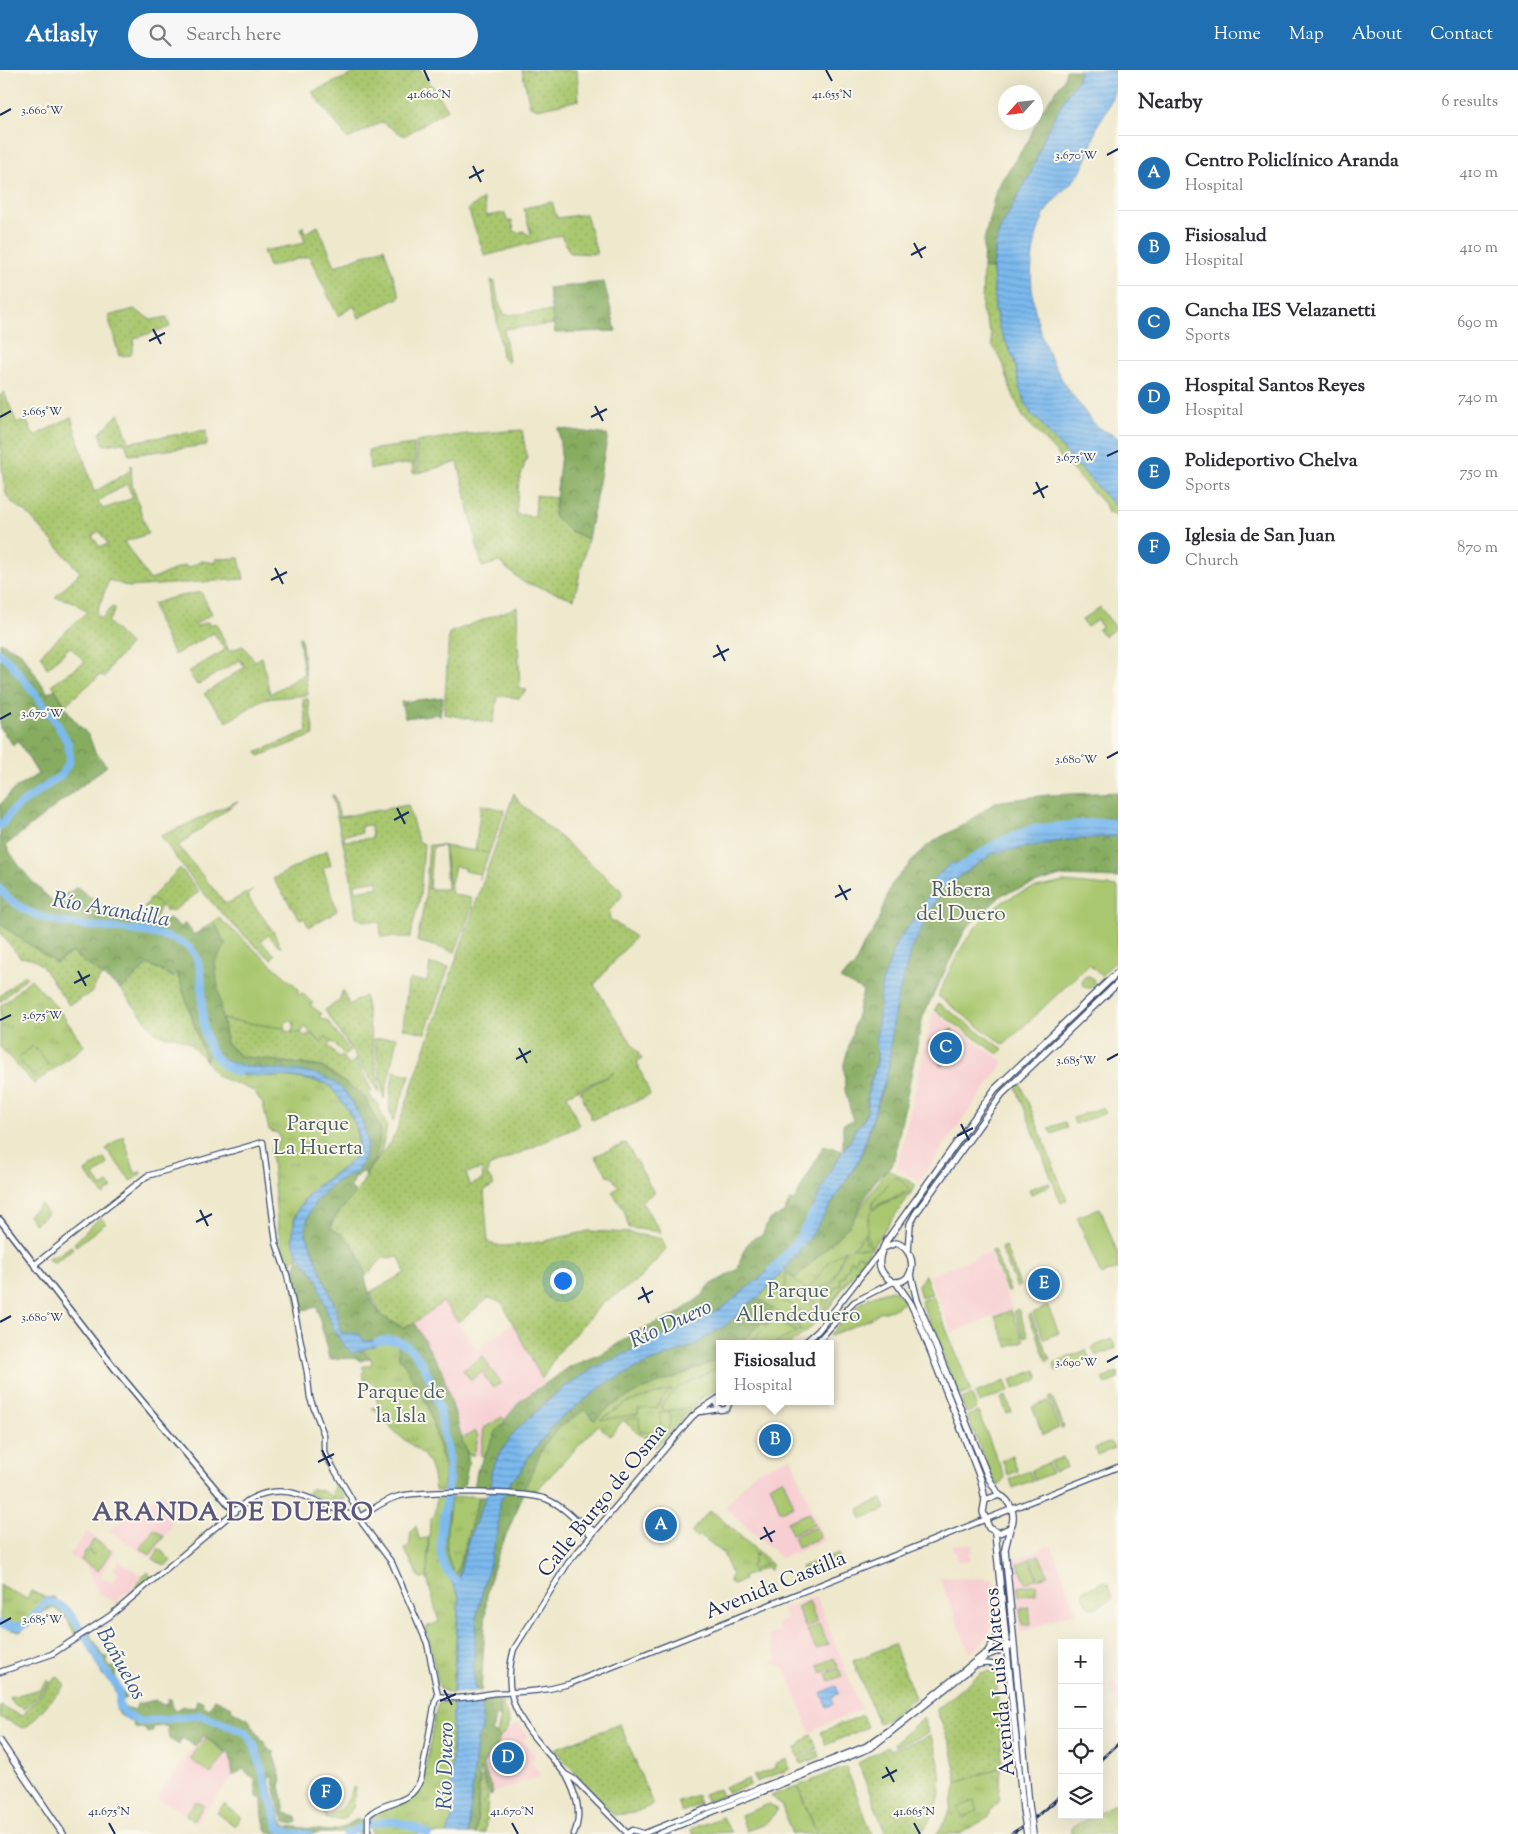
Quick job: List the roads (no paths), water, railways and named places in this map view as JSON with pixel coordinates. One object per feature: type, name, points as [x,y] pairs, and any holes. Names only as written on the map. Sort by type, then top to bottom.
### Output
[{"type":"main road","points":[[1010,1528],[1004,1532],[995,1533],[989,1528],[983,1508],[985,1500],[981,1480],[918,1319],[896,1284],[882,1272],[879,1264],[881,1250],[995,1089],[1118,972]]},
{"type":"main road","points":[[1011,1510],[988,1477],[917,1300],[908,1252],[910,1224],[1002,1094],[1118,983]]},
{"type":"main road","points":[[0,1220],[116,1370],[235,1512]]},
{"type":"main road","points":[[881,1250],[896,1243],[902,1245],[908,1252]]},
{"type":"main road","points":[[896,1284],[911,1275]]},
{"type":"main road","points":[[985,1500],[999,1495]]},
{"type":"main road","name":"Avenida Luis Mateos","points":[[1011,1510],[1013,1523],[1005,1549],[1008,1673],[1026,1807],[1033,1834]]},
{"type":"main road","name":"Avenida Luis Mateos","points":[[995,1533],[1026,1807],[1027,1834]]},
{"type":"main road","points":[[0,1741],[63,1834]]},
{"type":"street","points":[[34,1265],[147,1176],[263,1142],[276,1243],[287,1274],[307,1372],[310,1398],[324,1435],[324,1449],[351,1498],[359,1517],[392,1563],[412,1605],[427,1643],[439,1697],[435,1701],[421,1779],[418,1786],[407,1799],[374,1811],[368,1818],[368,1833]]},
{"type":"street","points":[[808,1340],[818,1331],[881,1250]]},
{"type":"street","points":[[880,1289],[896,1284]]},
{"type":"street","points":[[819,1340],[851,1305],[880,1289],[896,1284]]},
{"type":"street","name":"Calle Burgo de Osma","points":[[510,1693],[510,1663],[514,1649],[556,1580],[593,1533],[696,1414],[716,1399]]},
{"type":"street","points":[[716,1405],[718,1409]]},
{"type":"street","name":"Calle Burgo de Osma","points":[[696,1414],[706,1409],[724,1410],[728,1405]]},
{"type":"street","name":"Avenida Castilla","points":[[439,1697],[452,1698],[497,1693],[547,1691],[569,1684],[1118,1467]]},
{"type":"street","points":[[0,1672],[52,1654],[76,1639],[123,1606],[235,1512],[260,1494],[288,1493],[306,1496],[359,1517],[398,1496],[474,1493],[522,1494],[545,1499],[575,1518],[593,1533]]},
{"type":"street","points":[[566,1774],[574,1778],[627,1834],[634,1830],[646,1834],[866,1746],[895,1726],[984,1654],[999,1634],[1003,1615]]},
{"type":"street","points":[[984,1654],[1008,1646]]},
{"type":"street","points":[[658,1834],[871,1748],[977,1666],[987,1656],[1008,1646]]},
{"type":"street","points":[[977,1666],[991,1663],[1001,1667],[1008,1673]]},
{"type":"street","points":[[510,1693],[525,1723],[566,1774],[577,1802],[578,1820],[574,1834]]},
{"type":"water","points":[[1080,70],[1118,70],[1117,81],[1112,98],[1097,126],[1084,165],[1074,180],[1051,204],[1044,215],[1036,239],[1032,264],[1032,289],[1036,314],[1043,338],[1052,361],[1065,384],[1095,425],[1118,438],[1118,509],[1049,434],[1038,419],[1032,416],[1021,392],[1014,359],[1000,330],[995,308],[993,269],[996,243],[1001,227],[1031,173],[1047,130],[1077,81]]},
{"type":"water","name":"Río Duero","points":[[1118,817],[1118,836],[1066,840],[993,853],[942,889],[912,947],[895,1007],[888,1071],[859,1160],[810,1238],[758,1298],[726,1325],[693,1346],[645,1364],[605,1384],[555,1423],[527,1459],[521,1472],[511,1480],[508,1491],[499,1502],[498,1530],[477,1614],[473,1670],[475,1689],[482,1701],[482,1730],[477,1739],[468,1834],[447,1834],[454,1813],[451,1797],[453,1702],[459,1596],[447,1573],[458,1581],[467,1544],[487,1494],[491,1489],[491,1472],[500,1453],[517,1429],[559,1391],[594,1368],[721,1309],[777,1264],[799,1238],[830,1171],[852,1138],[855,1128],[862,1124],[868,1111],[868,1093],[878,1058],[876,1044],[882,983],[897,941],[913,921],[930,893],[933,880],[951,863],[962,865],[995,844],[1022,832],[1100,822]]},
{"type":"water","points":[[222,1060],[255,1068],[305,1072],[324,1077],[340,1087],[353,1104],[363,1123],[367,1138],[364,1157],[357,1172],[338,1181],[322,1194],[311,1211],[305,1231],[336,1309],[341,1333],[359,1334],[364,1341],[390,1341],[352,1353],[345,1346],[330,1320],[315,1276],[299,1256],[294,1244],[293,1237],[297,1212],[310,1194],[342,1169],[355,1156],[359,1140],[351,1117],[328,1084],[297,1077],[242,1074],[226,1067]]},
{"type":"water","points":[[836,1686],[839,1693],[832,1697],[834,1704],[827,1707],[821,1693]]},
{"type":"waterway","name":"Río Arandilla","points":[[0,653],[10,662],[53,717],[68,743],[70,756],[69,763],[60,776],[14,809],[0,826]]},
{"type":"waterway","name":"Río Duero","points":[[954,871],[995,844],[1031,829],[1100,822],[1118,823]]},
{"type":"waterway","name":"Río Arandilla","points":[[0,889],[17,904],[36,915],[78,925],[145,932],[173,939],[188,946],[198,961],[201,976],[204,1030],[210,1047],[220,1062],[237,1073]]},
{"type":"waterway","name":"Río Duero","points":[[772,1270],[799,1238],[813,1213]]},
{"type":"waterway","name":"Río Arandilla","points":[[377,1342],[393,1340],[406,1346],[417,1357],[426,1371],[433,1388],[449,1460],[448,1484],[440,1546],[441,1557],[446,1570],[455,1579]]},
{"type":"waterway","name":"Bañuelos","points":[[0,1624],[10,1626],[23,1625],[28,1623],[46,1602],[55,1603],[73,1618],[89,1641],[106,1672],[117,1686],[119,1706],[127,1715],[141,1722],[200,1715],[245,1732],[254,1744],[279,1828],[290,1833],[308,1834]]},
{"type":"waterway","name":"Bañuelos","points":[[346,1834],[378,1822],[397,1822],[417,1828],[428,1834]]},
{"type":"railway","points":[[1103,1757],[1118,1744]]},
{"type":"railway","points":[[1011,1834],[1030,1822],[1058,1798]]},
{"type":"place","name":"Cancha IES Velazanetti","points":[[946,1048]]},
{"type":"place","name":"Polideportivo Chelva","points":[[1044,1284]]},
{"type":"place","name":"Fisiosalud","points":[[775,1440]]},
{"type":"place","name":"Centro Policlínico Aranda","points":[[661,1525]]},
{"type":"place","name":"Hospital Santos Reyes","points":[[508,1758]]},
{"type":"place","name":"Iglesia de San Juan","points":[[326,1793]]},
{"type":"district","name":"ARANDA DE DUERO","points":[[233,1513]]},
{"type":"park label","name":"Ribera del Duero","points":[[961,903]]},
{"type":"park label","name":"Parque La Huerta","points":[[318,1137]]},
{"type":"park label","name":"Parque Allendeduero","points":[[798,1304]]},
{"type":"park label","name":"Parque de la Isla","points":[[401,1405]]}]
